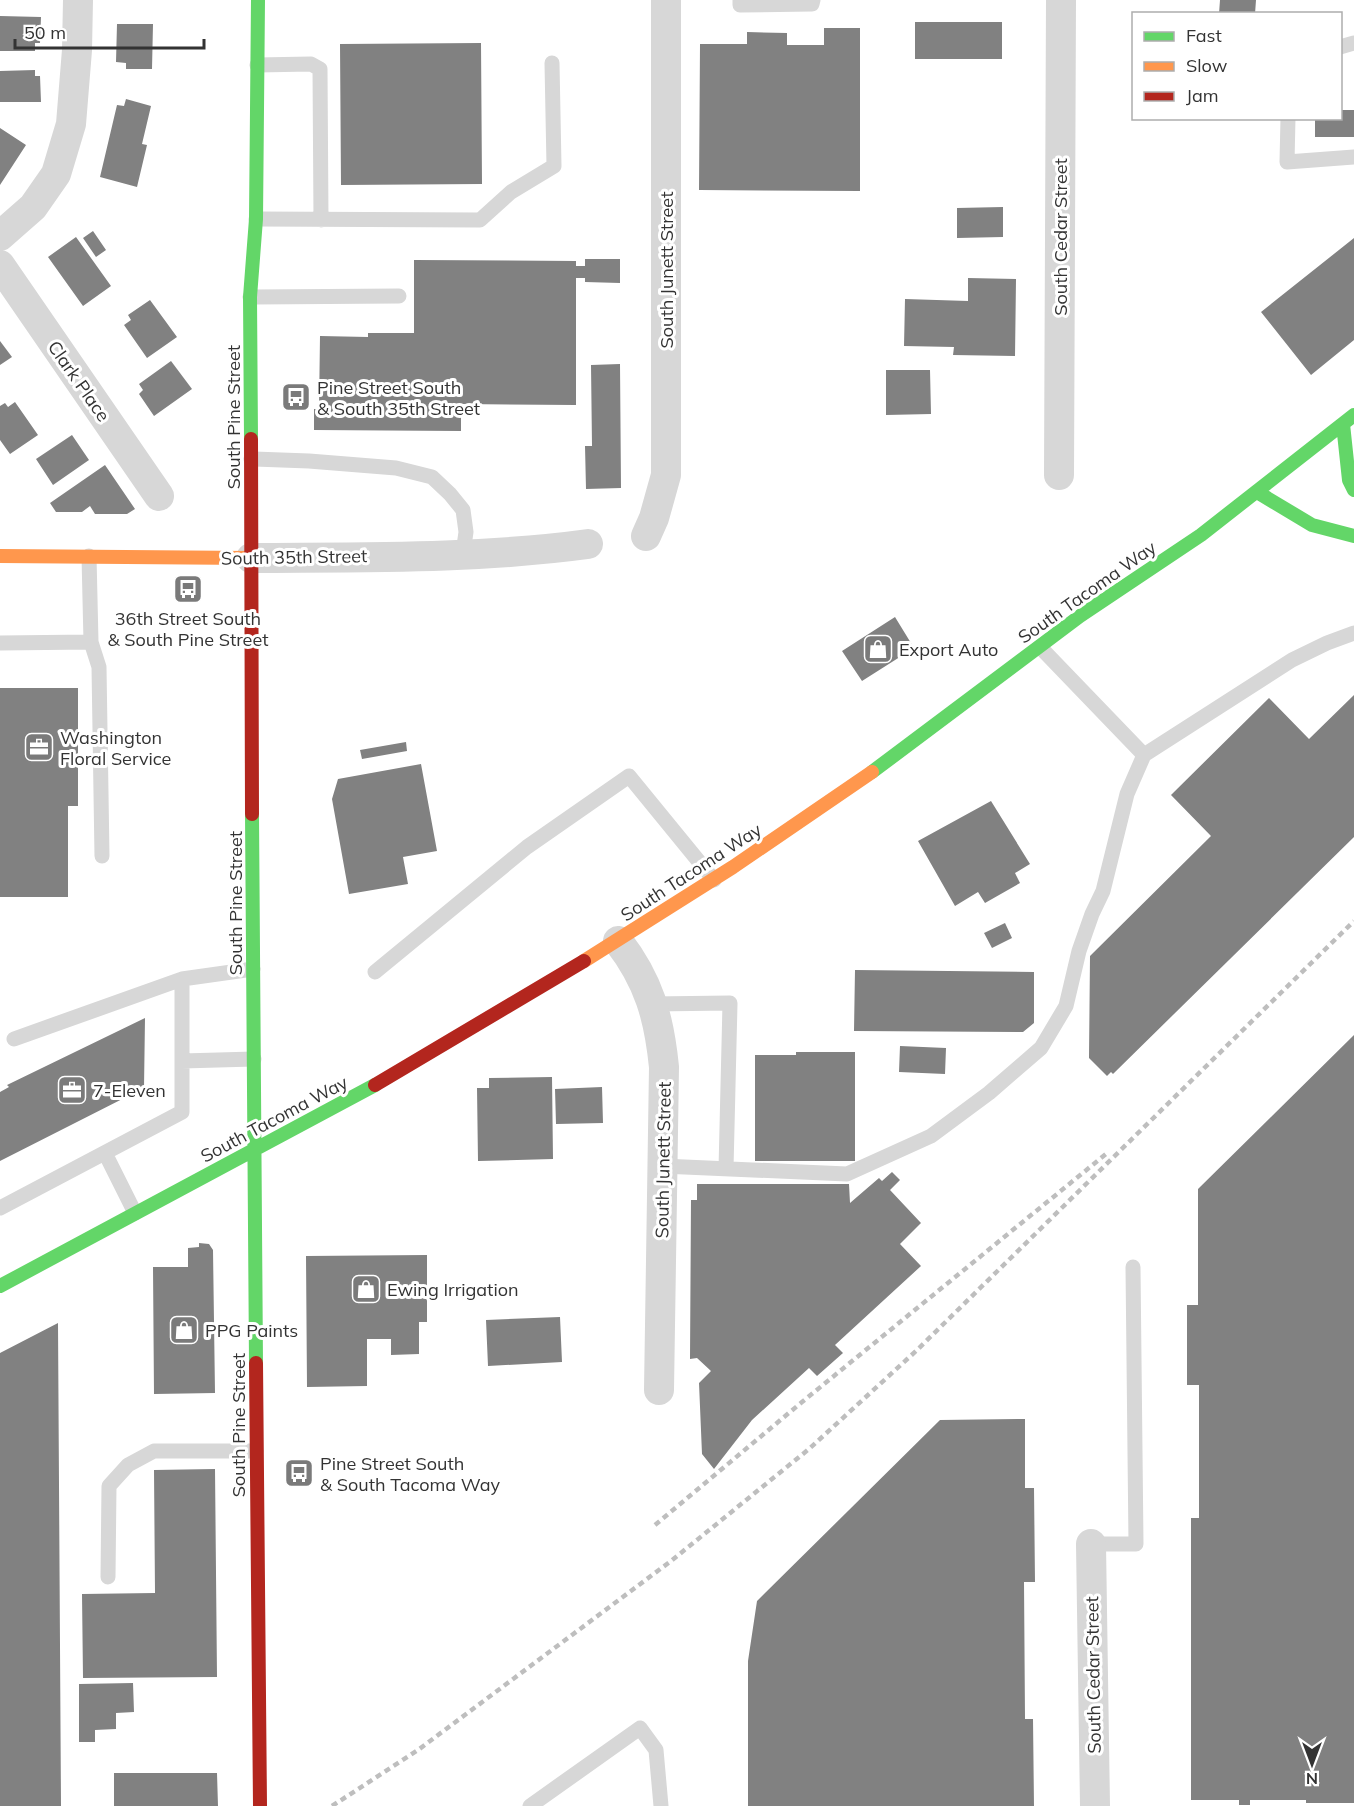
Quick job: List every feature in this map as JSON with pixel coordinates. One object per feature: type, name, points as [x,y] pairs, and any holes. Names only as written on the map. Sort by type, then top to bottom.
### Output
[{"type":"main road","name":"South Pine Street","points":[[258,0],[256,219],[250,297],[260,1806]]},
{"type":"main road","points":[[1348,419],[1348,480],[1354,490]]},
{"type":"main road","name":"South Tacoma Way","points":[[0,1286],[357,1096],[618,941],[714,880],[865,777],[1080,616],[1201,535],[1348,419]]},
{"type":"main road","points":[[1257,492],[1312,525],[1354,536]]},
{"type":"main road","name":"South 35th Street","points":[[0,556],[251,558]]},
{"type":"street","points":[[0,236],[33,207],[56,174],[71,124],[77,50],[78,0]]},
{"type":"street","name":"South Junett Street","points":[[646,536],[654,518],[666,475],[666,0]]},
{"type":"street","name":"South Cedar Street","points":[[1059,475],[1061,0]]},
{"type":"street","name":"Clark Place","points":[[0,266],[159,496]]},
{"type":"street","name":"South 35th Street","points":[[251,558],[545,550],[588,544]]},
{"type":"street","name":"South Junett Street","points":[[618,941],[639,970],[652,1004],[661,1041],[664,1067],[659,1390]]},
{"type":"street","name":"South Cedar Street","points":[[1091,1544],[1095,1806]]},
{"type":"lane","points":[[740,0],[740,5],[812,4],[813,0]]},
{"type":"lane","points":[[257,65],[311,63],[320,69],[321,220]]},
{"type":"lane","points":[[256,219],[480,220],[511,192],[554,166],[552,63]]},
{"type":"lane","points":[[1288,120],[1287,162],[1354,157]]},
{"type":"lane","points":[[250,297],[399,296]]},
{"type":"lane","points":[[251,459],[396,468],[432,477],[463,510],[466,532],[463,553]]},
{"type":"lane","points":[[89,556],[91,642],[99,667],[102,856]]},
{"type":"lane","points":[[662,1166],[847,1174],[931,1136],[989,1093],[1041,1048],[1066,1006],[1079,951],[1103,891],[1127,794],[1144,755],[1293,660],[1354,633]]},
{"type":"lane","points":[[0,643],[91,642]]},
{"type":"lane","points":[[1040,647],[1144,755]]},
{"type":"lane","points":[[375,972],[527,846],[629,776],[714,880]]},
{"type":"lane","points":[[14,1039],[182,979],[253,969]]},
{"type":"lane","points":[[0,1208],[182,1112],[182,979]]},
{"type":"lane","points":[[652,1004],[730,1003],[726,1168]]},
{"type":"lane","points":[[182,1061],[254,1059]]},
{"type":"lane","points":[[105,1153],[135,1213]]},
{"type":"lane","points":[[1091,1544],[1136,1544],[1133,1267]]},
{"type":"lane","points":[[108,1577],[109,1486],[128,1465],[154,1451],[256,1451]]},
{"type":"lane","points":[[530,1806],[640,1728],[656,1750],[661,1806]]},
{"type":"building","points":[[1220,0],[1256,0],[1255,12],[1219,12]]},
{"type":"building","points":[[0,16],[41,17],[40,43],[35,43],[35,51],[0,51]]},
{"type":"building","points":[[915,22],[1002,22],[1002,59],[915,59]]},
{"type":"building","points":[[117,24],[153,24],[152,69],[126,69],[126,63],[116,62]]},
{"type":"building","points":[[824,28],[860,28],[860,191],[699,190],[700,44],[747,44],[747,32],[787,33],[787,45],[824,45]]},
{"type":"building","points":[[481,43],[482,184],[341,185],[340,44]]},
{"type":"building","points":[[35,70],[35,76],[40,76],[41,102],[0,102],[0,71]]},
{"type":"building","points":[[126,99],[151,106],[142,144],[147,145],[137,187],[100,177],[117,105],[124,106]]},
{"type":"building","points":[[1342,110],[1354,110],[1354,137],[1315,137],[1315,120],[1342,120]]},
{"type":"building","points":[[0,128],[26,145],[0,185]]},
{"type":"building","points":[[1003,207],[1003,237],[957,238],[957,208]]},
{"type":"building","points":[[93,231],[106,250],[96,257],[83,238]]},
{"type":"building","points":[[76,237],[111,286],[83,306],[48,257]]},
{"type":"building","points":[[1354,238],[1354,340],[1311,375],[1261,312]]},
{"type":"building","points":[[585,259],[620,259],[620,283],[585,282],[585,278],[576,278],[576,405],[461,404],[461,431],[314,430],[314,409],[319,409],[320,336],[368,337],[368,333],[414,333],[414,260],[576,261],[576,266],[585,266]]},
{"type":"building","points":[[968,278],[1016,279],[1015,356],[953,355],[954,347],[904,346],[905,299],[968,301]]},
{"type":"building","points":[[150,300],[177,337],[147,358],[124,325],[131,320],[128,315]]},
{"type":"building","points":[[0,341],[12,357],[0,365]]},
{"type":"building","points":[[171,361],[192,389],[154,416],[139,394],[143,390],[139,384]]},
{"type":"building","points":[[620,364],[621,488],[586,489],[585,446],[592,446],[591,365]]},
{"type":"building","points":[[886,370],[930,370],[931,414],[886,415]]},
{"type":"building","points":[[15,402],[38,435],[10,454],[0,440],[0,406],[5,403],[8,407]]},
{"type":"building","points":[[72,435],[89,460],[53,485],[36,459]]},
{"type":"building","points":[[105,465],[135,509],[127,514],[95,514],[90,506],[82,512],[56,512],[50,503]]},
{"type":"building","name":"Export Auto","points":[[895,617],[914,648],[862,681],[842,651]]},
{"type":"building","name":"Washington Floral Service","points":[[0,688],[78,688],[78,806],[68,806],[68,897],[0,897]]},
{"type":"building","points":[[1354,695],[1354,837],[1113,1074],[1111,1072],[1107,1076],[1089,1058],[1090,956],[1211,836],[1171,795],[1269,698],[1309,739]]},
{"type":"building","points":[[406,742],[407,751],[362,759],[360,750]]},
{"type":"building","points":[[421,764],[437,851],[403,857],[408,884],[349,894],[332,799],[338,779]]},
{"type":"building","points":[[991,801],[1030,864],[1015,873],[1020,883],[985,903],[978,892],[955,906],[918,841]]},
{"type":"building","points":[[1005,923],[1012,938],[992,948],[984,933]]},
{"type":"building","points":[[855,970],[1034,972],[1034,1023],[1023,1032],[854,1031]]},
{"type":"building","name":"7-Eleven","points":[[145,1018],[144,1088],[0,1161],[0,1092],[9,1087],[7,1085]]},
{"type":"building","points":[[1354,1035],[1354,1803],[1250,1800],[1250,1805],[1239,1805],[1239,1800],[1191,1800],[1191,1518],[1199,1518],[1199,1385],[1187,1385],[1187,1305],[1198,1305],[1198,1189]]},
{"type":"building","points":[[900,1046],[946,1048],[945,1074],[899,1072]]},
{"type":"building","points":[[796,1052],[855,1052],[855,1161],[755,1161],[755,1055],[796,1055]]},
{"type":"building","points":[[552,1077],[553,1159],[478,1161],[477,1088],[489,1088],[489,1078]]},
{"type":"building","points":[[602,1087],[603,1123],[556,1124],[555,1089]]},
{"type":"building","points":[[892,1172],[900,1180],[890,1190],[921,1223],[900,1244],[921,1266],[835,1345],[843,1353],[817,1376],[809,1368],[752,1420],[714,1469],[702,1454],[699,1383],[711,1371],[697,1358],[690,1359],[691,1200],[697,1200],[697,1184],[849,1184],[850,1203],[879,1178],[882,1181]]},
{"type":"building","name":"PPG Paints","points":[[199,1243],[209,1244],[213,1250],[215,1393],[154,1394],[153,1267],[188,1267],[188,1248],[199,1247]]},
{"type":"building","name":"Ewing Irrigation","points":[[427,1255],[427,1322],[419,1322],[419,1354],[391,1355],[391,1339],[367,1339],[367,1386],[307,1387],[306,1256]]},
{"type":"building","points":[[560,1317],[562,1362],[488,1366],[486,1320]]},
{"type":"building","points":[[58,1323],[61,1806],[0,1806],[0,1353]]},
{"type":"building","points":[[1025,1419],[1025,1488],[1034,1488],[1035,1582],[1024,1582],[1025,1719],[1033,1719],[1034,1806],[748,1806],[748,1661],[757,1601],[940,1420]]},
{"type":"building","points":[[215,1469],[217,1677],[83,1678],[82,1594],[155,1593],[154,1470]]},
{"type":"building","points":[[133,1683],[134,1712],[116,1713],[116,1729],[95,1730],[95,1742],[79,1742],[79,1684]]},
{"type":"building","points":[[114,1773],[217,1773],[218,1806],[114,1806]]},
{"type":"railway","points":[[332,1806],[418,1750],[671,1561],[809,1449],[916,1351],[1354,921]]},
{"type":"railway","points":[[655,1525],[1106,1154]]},
{"type":"traffic: fast","points":[[251,439],[250,297],[256,219],[258,0]]},
{"type":"traffic: fast","points":[[872,772],[1080,616],[1201,535],[1354,415]]},
{"type":"traffic: fast","points":[[1343,424],[1349,480],[1354,490]]},
{"type":"traffic: fast","points":[[1257,492],[1312,525],[1354,536]]},
{"type":"traffic: fast","points":[[252,814],[256,1363]]},
{"type":"traffic: fast","points":[[0,1286],[375,1085]]},
{"type":"traffic: slow","points":[[0,556],[251,558]]},
{"type":"traffic: slow","points":[[584,961],[733,867],[872,772]]},
{"type":"traffic: jam","points":[[251,439],[252,814]]},
{"type":"traffic: jam","points":[[375,1085],[584,961]]},
{"type":"traffic: jam","points":[[256,1363],[260,1806]]},
{"type":"place","name":"Pine Street South & South 35th Street","points":[[296,397]]},
{"type":"place","name":"36th Street South & South Pine Street","points":[[188,589]]},
{"type":"place","name":"Export Auto","points":[[878,649]]},
{"type":"place","name":"Washington Floral Service","points":[[39,747]]},
{"type":"place","name":"7-Eleven","points":[[72,1090]]},
{"type":"place","name":"Ewing Irrigation","points":[[366,1289]]},
{"type":"place","name":"PPG Paints","points":[[184,1330]]},
{"type":"place","name":"Pine Street South & South Tacoma Way","points":[[299,1473]]}]
